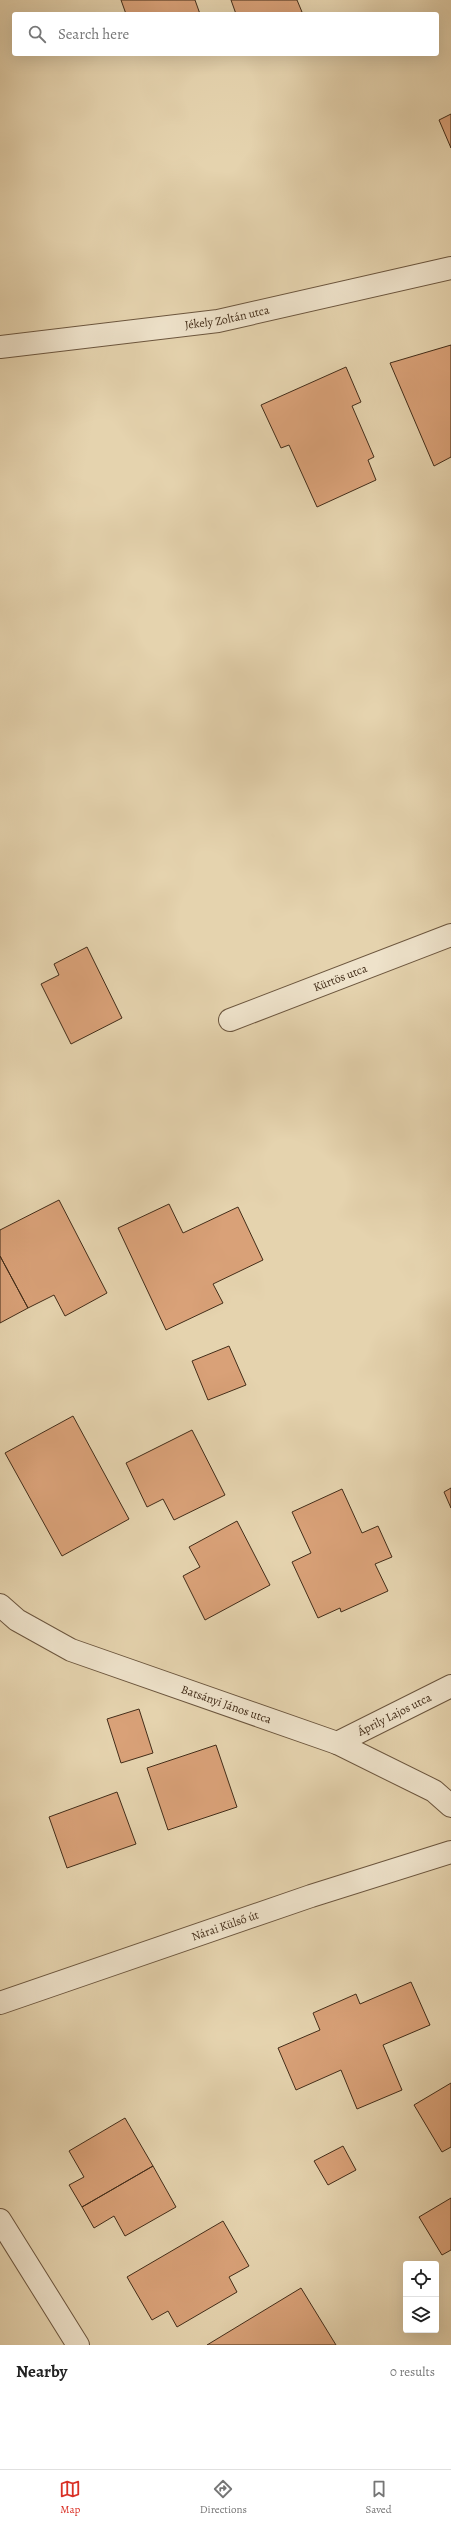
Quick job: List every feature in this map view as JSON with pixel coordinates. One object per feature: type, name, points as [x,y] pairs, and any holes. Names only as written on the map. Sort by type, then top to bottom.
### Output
[{"type":"street","name":"Jékely Zoltán utca","points":[[0,347],[218,321],[451,268]]},
{"type":"street","name":"Kürtös utca","points":[[230,1020],[451,935]]},
{"type":"street","name":"Batsányi János utca","points":[[0,1606],[17,1620],[72,1650],[337,1743],[434,1791],[451,1806]]},
{"type":"street","name":"Áprily Lajos utca","points":[[337,1743],[451,1686]]},
{"type":"street","name":"Nárai Külső út","points":[[0,2003],[311,1896],[451,1852]]},
{"type":"street","points":[[0,2220],[78,2345]]},
{"type":"building","points":[[121,0],[195,0],[199,12],[125,12]]},
{"type":"building","points":[[231,0],[297,0],[302,12],[235,12]]},
{"type":"building","points":[[451,114],[451,148],[439,120]]},
{"type":"building","points":[[451,345],[451,457],[434,466],[390,363]]},
{"type":"building","points":[[346,367],[361,402],[352,406],[374,457],[368,460],[376,480],[317,507],[289,445],[281,448],[261,405]]},
{"type":"building","points":[[87,947],[122,1018],[71,1044],[41,984],[59,975],[54,964]]},
{"type":"building","points":[[59,1200],[107,1293],[65,1316],[54,1295],[28,1308],[0,1256],[0,1230]]},
{"type":"building","points":[[169,1204],[183,1233],[238,1207],[263,1260],[213,1284],[223,1303],[166,1330],[118,1228]]},
{"type":"building","points":[[0,1256],[28,1308],[0,1323]]},
{"type":"building","points":[[229,1346],[246,1385],[208,1400],[192,1361]]},
{"type":"building","points":[[73,1416],[129,1519],[62,1556],[5,1453]]},
{"type":"building","points":[[192,1430],[225,1495],[174,1520],[163,1499],[147,1507],[126,1463]]},
{"type":"building","points":[[451,1488],[451,1508],[444,1492]]},
{"type":"building","points":[[342,1489],[362,1533],[378,1526],[392,1557],[375,1564],[388,1591],[341,1612],[340,1608],[318,1618],[292,1562],[311,1553],[292,1512]]},
{"type":"building","points":[[237,1521],[270,1585],[205,1620],[183,1576],[200,1567],[189,1547]]},
{"type":"building","points":[[139,1709],[153,1753],[121,1763],[107,1719]]},
{"type":"building","points":[[216,1745],[237,1807],[168,1830],[147,1768]]},
{"type":"building","points":[[117,1792],[136,1844],[67,1868],[49,1817]]},
{"type":"building","points":[[411,1982],[430,2025],[383,2045],[402,2090],[357,2109],[341,2070],[296,2090],[278,2048],[320,2030],[313,2013],[356,1994],[360,2004]]},
{"type":"building","points":[[451,2083],[451,2147],[442,2152],[414,2105]]},
{"type":"building","points":[[125,2118],[153,2166],[82,2207],[69,2185],[84,2177],[69,2151]]},
{"type":"building","points":[[343,2146],[356,2170],[328,2185],[314,2161]]},
{"type":"building","points":[[153,2166],[176,2207],[125,2236],[114,2216],[94,2228],[82,2207]]},
{"type":"building","points":[[451,2198],[451,2250],[442,2255],[419,2217]]},
{"type":"building","points":[[223,2221],[249,2266],[229,2277],[237,2292],[177,2327],[168,2311],[152,2320],[127,2277]]},
{"type":"building","points":[[301,2288],[336,2345],[207,2345]]}]
